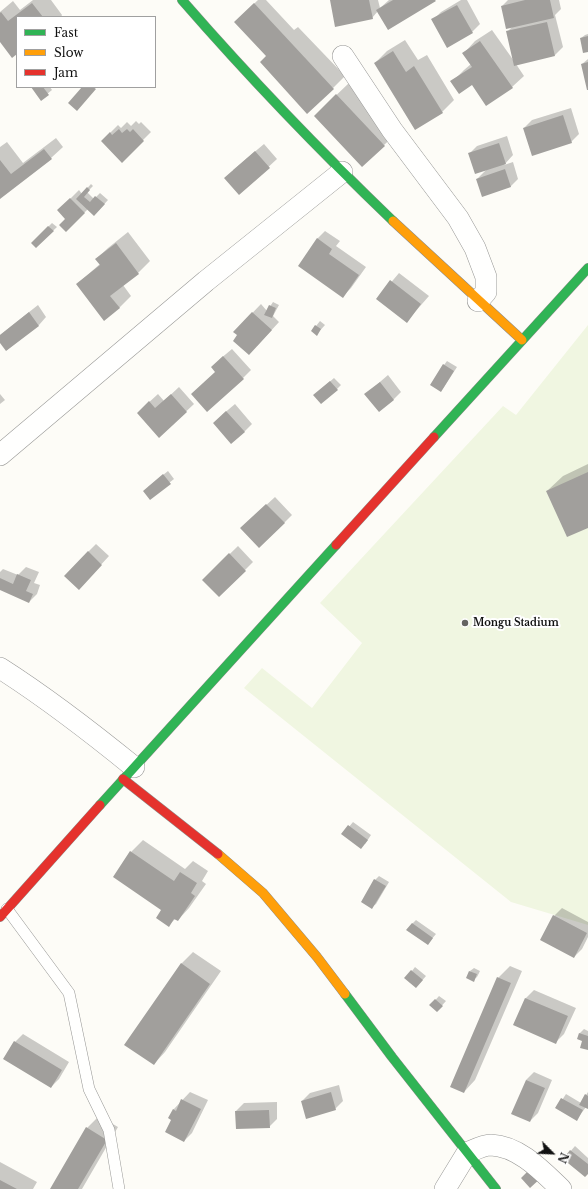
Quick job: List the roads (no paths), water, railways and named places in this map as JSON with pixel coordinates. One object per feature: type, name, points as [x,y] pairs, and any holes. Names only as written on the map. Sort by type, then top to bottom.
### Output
[{"type":"street","points":[[182,0],[264,92],[342,172],[478,301],[522,340]]},
{"type":"street","points":[[343,56],[392,130],[458,218],[475,248],[486,277],[486,292],[478,301]]},
{"type":"street","points":[[0,455],[206,281],[342,172]]},
{"type":"street","points":[[4,913],[129,773],[588,268]]},
{"type":"street","points":[[0,668],[84,726],[129,773],[263,893],[316,957],[392,1058],[496,1189]]},
{"type":"street","points":[[445,1189],[467,1152],[490,1145],[510,1149],[533,1163],[561,1189]]},
{"type":"lane","points":[[4,913],[69,993],[89,1088],[109,1130],[119,1189]]},
{"type":"place","name":"Mongu Stadium","points":[[465,623]]}]
